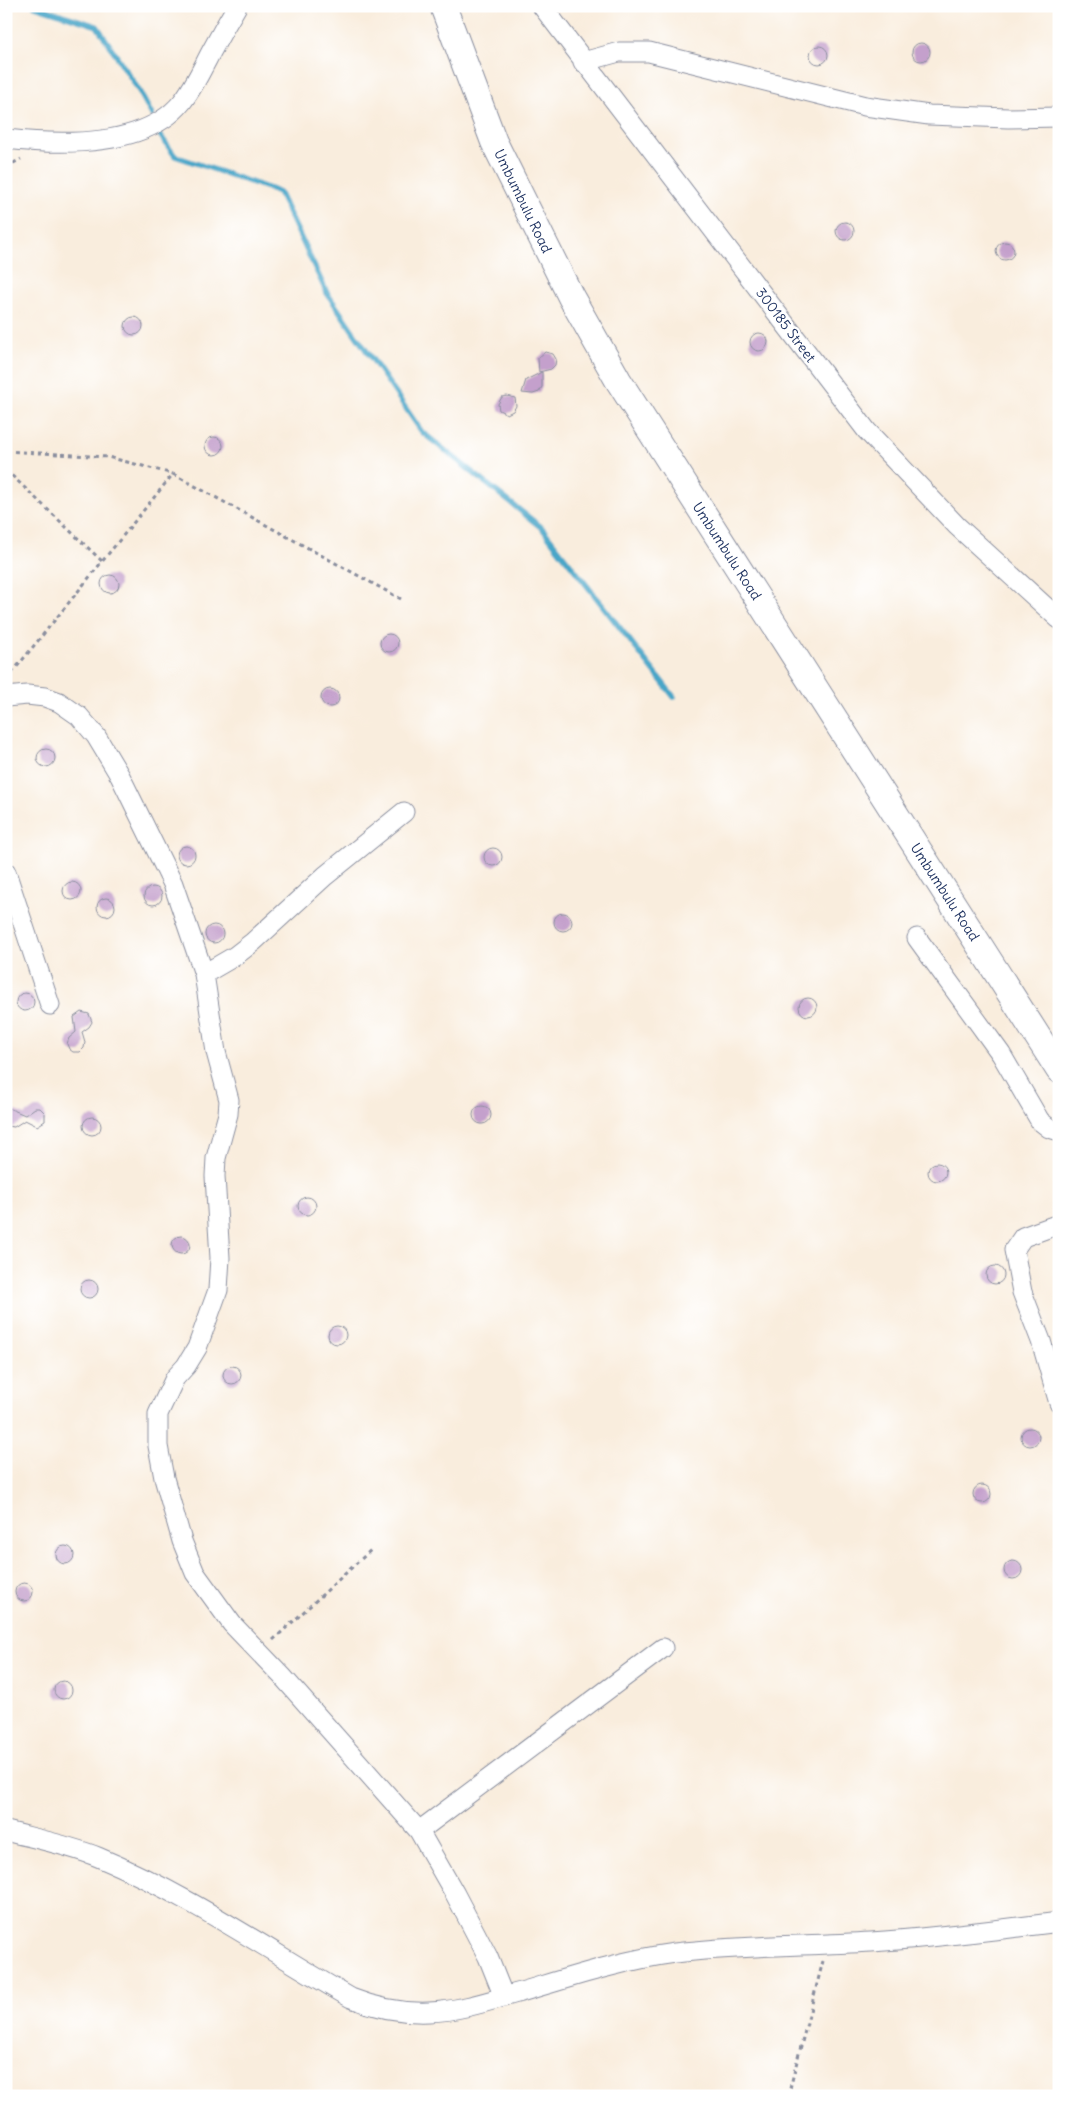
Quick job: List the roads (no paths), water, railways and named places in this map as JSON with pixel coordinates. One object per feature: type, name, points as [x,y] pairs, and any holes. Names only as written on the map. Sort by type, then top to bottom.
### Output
[{"type":"main road","name":"Umbumbulu Road","points":[[443,6],[494,142],[567,289],[618,380],[1059,1070]]},
{"type":"street","points":[[6,140],[36,143],[96,141],[131,133],[161,120],[182,103],[195,84],[237,6]]},
{"type":"street","name":"300185 Street","points":[[542,6],[867,431],[957,526],[1059,619]]},
{"type":"street","points":[[583,62],[619,52],[650,52],[865,106],[929,115],[1008,118],[1059,117]]},
{"type":"street","points":[[6,698],[45,697],[59,702],[79,716],[96,736],[120,776],[173,884],[204,974],[216,1052],[229,1100],[228,1114],[216,1158],[215,1176],[220,1258],[218,1290],[197,1348],[186,1366],[175,1378],[158,1414],[158,1446],[164,1478],[175,1517],[195,1573],[232,1624],[419,1831],[488,1957],[504,1997]]},
{"type":"street","points":[[204,974],[235,956],[253,942],[324,876],[404,812]]},
{"type":"street","points":[[6,872],[50,1005]]},
{"type":"street","points":[[917,938],[1001,1054],[1040,1121],[1048,1128],[1059,1130]]},
{"type":"street","points":[[1059,1224],[1023,1237],[1014,1250],[1022,1292],[1040,1341],[1059,1403]]},
{"type":"street","points":[[419,1831],[663,1648]]},
{"type":"street","points":[[6,1830],[65,1846],[116,1865],[228,1924],[351,1998],[365,2004],[401,2011],[430,2012],[504,1997],[584,1973],[672,1954],[931,1937],[1059,1922]]},
{"type":"waterway","points":[[35,6],[97,26],[138,89],[152,115]]},
{"type":"waterway","points":[[160,135],[175,156],[279,192],[327,293],[422,432],[542,528],[674,697]]}]
